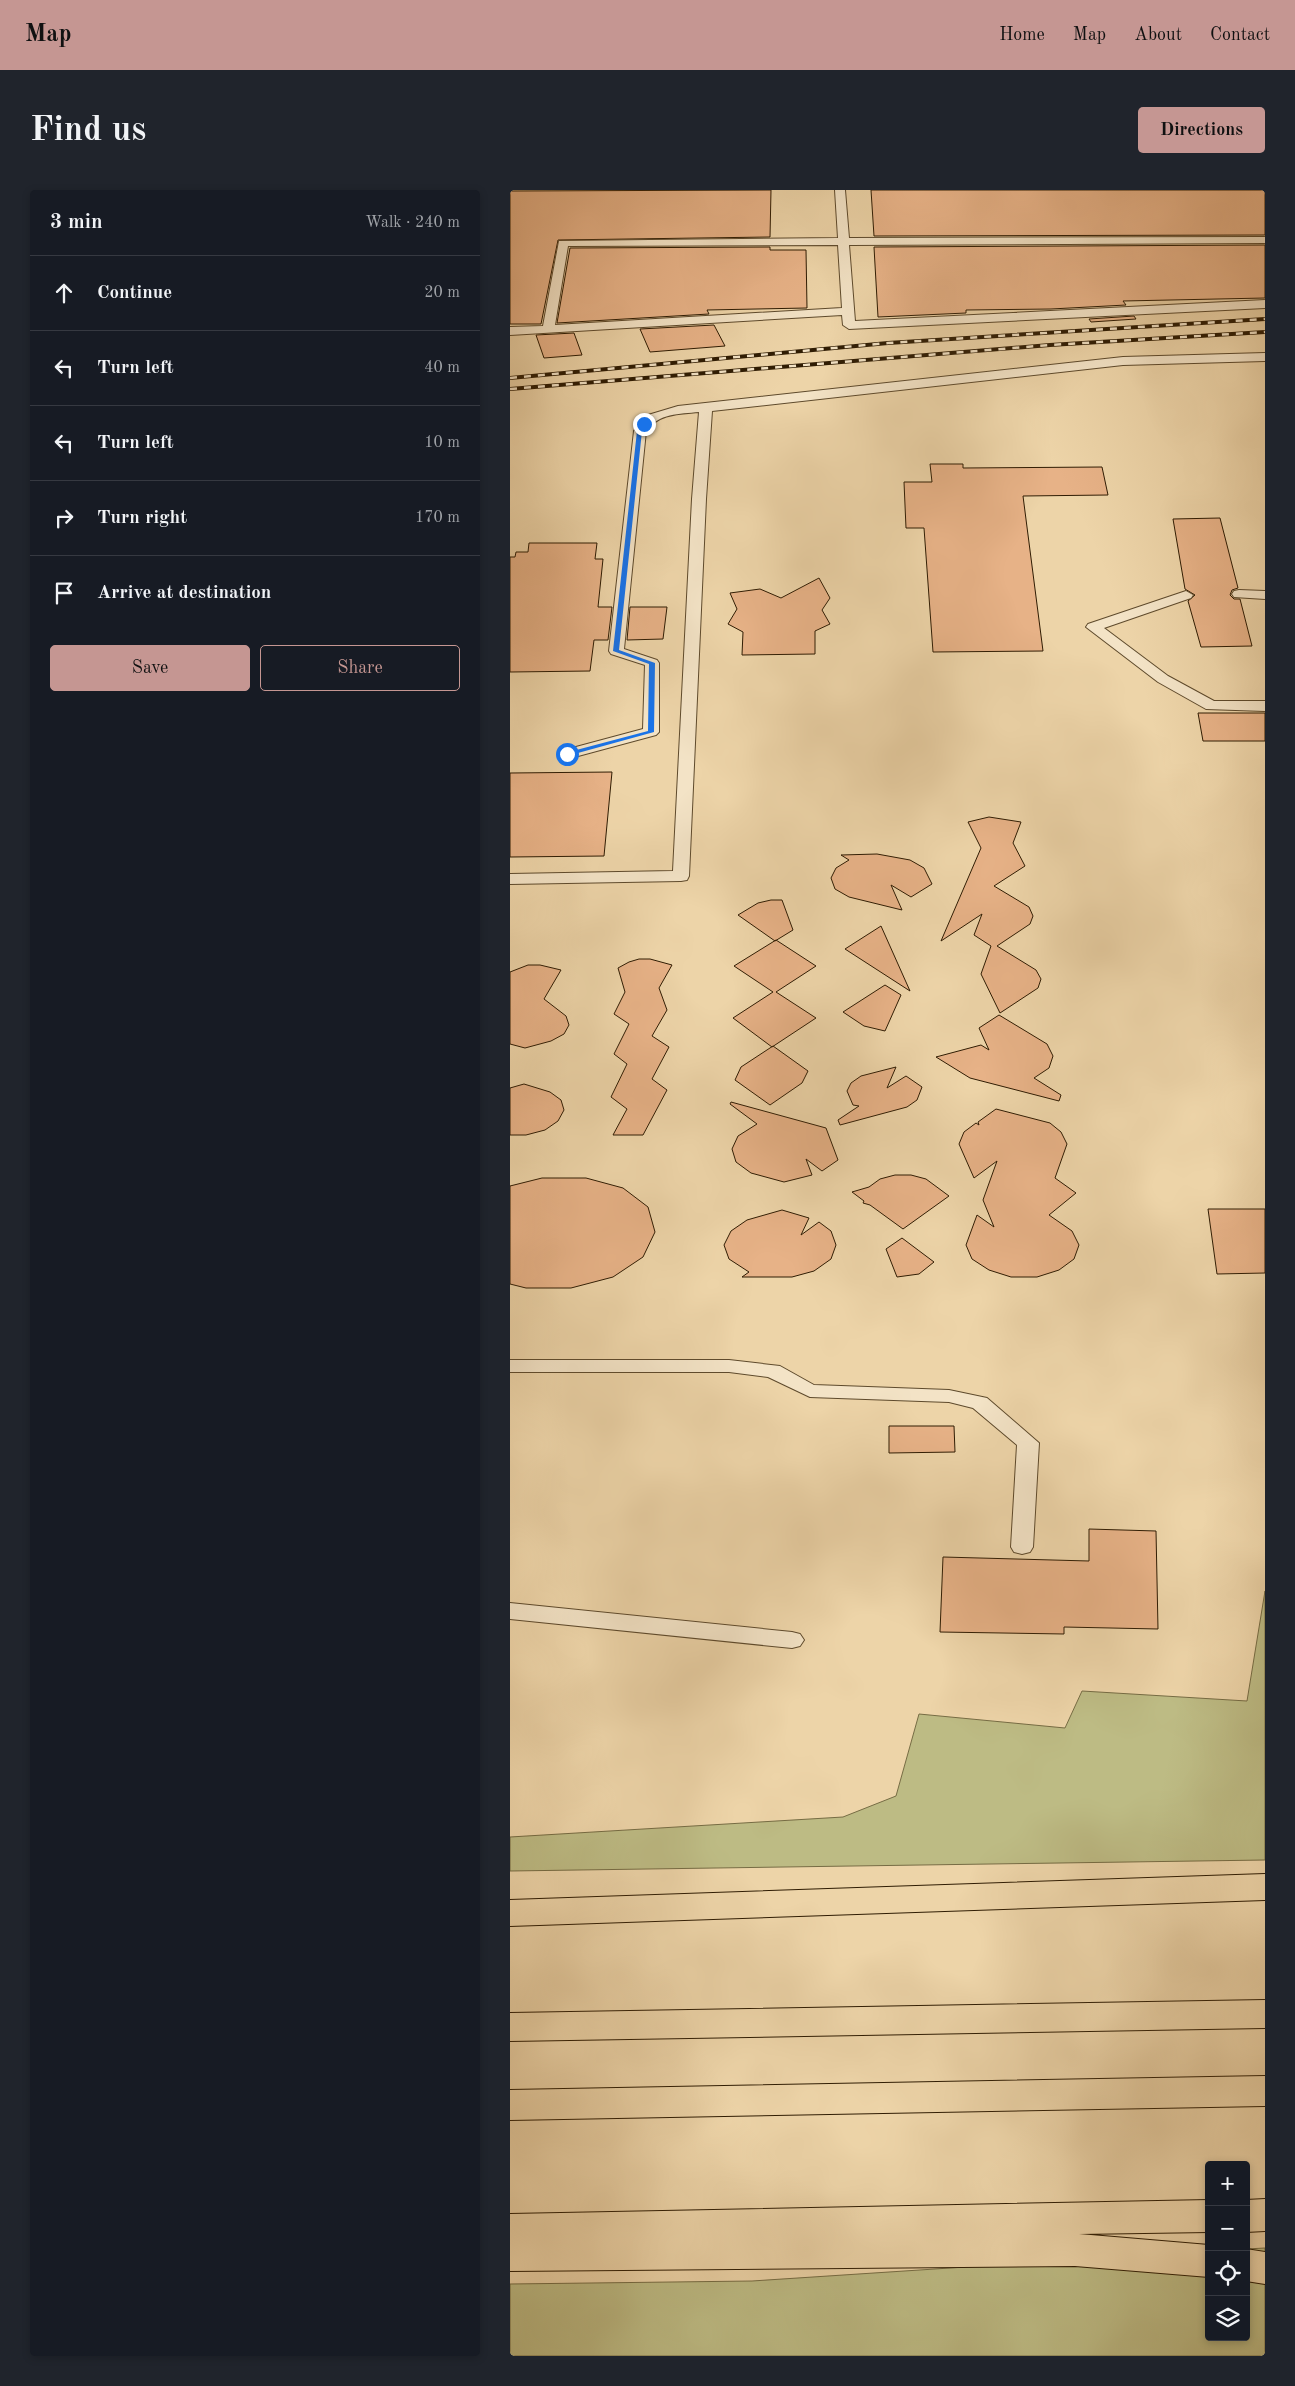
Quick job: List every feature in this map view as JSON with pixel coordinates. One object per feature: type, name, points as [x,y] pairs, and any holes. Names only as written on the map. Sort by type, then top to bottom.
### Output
[{"type":"highway","points":[[510,1914],[1265,1887]]},
{"type":"highway","points":[[510,1914],[1265,1905]]},
{"type":"highway","points":[[510,2027],[1265,2014]]},
{"type":"highway","points":[[510,2105],[1265,2091]]},
{"type":"highway","points":[[1250,2216],[1265,2215]]},
{"type":"highway","points":[[510,2230],[1205,2216]]},
{"type":"highway","points":[[510,2255],[1074,2250],[1205,2261]]},
{"type":"highway","points":[[1250,2266],[1265,2268]]},
{"type":"lane","points":[[840,190],[849,325],[1265,304]]},
{"type":"lane","points":[[548,329],[563,243],[1265,240]]},
{"type":"lane","points":[[510,331],[847,311]]},
{"type":"lane","points":[[567,754],[651,732],[652,663],[616,651],[640,431],[644,424],[656,414],[1122,361],[1265,357]]},
{"type":"lane","points":[[510,879],[682,876],[699,499],[706,408]]},
{"type":"lane","points":[[1239,594],[1265,595]]},
{"type":"lane","points":[[1186,595],[1093,627],[1163,679],[1211,706],[1265,706]]},
{"type":"lane","points":[[510,1366],[728,1366],[773,1371],[810,1391],[949,1396],[980,1403],[1028,1443],[1022,1547]]},
{"type":"lane","points":[[510,1611],[792,1640]]},
{"type":"shaded area","points":[[1265,1591],[1265,1860],[510,1871],[510,1837],[843,1817],[896,1796],[919,1714],[1065,1728],[1082,1691],[1247,1701]]},
{"type":"shaded area","points":[[1265,2248],[1265,2356],[510,2356],[510,2284],[752,2281],[1205,2251],[1205,2341],[1250,2341],[1250,2249]]},
{"type":"building","points":[[771,190],[770,237],[558,240],[541,324],[510,324],[510,191]]},
{"type":"building","points":[[871,190],[1265,190],[1265,235],[874,236]]},
{"type":"building","points":[[1265,245],[1265,298],[1123,301],[1126,305],[1051,309],[966,310],[966,313],[878,317],[874,247]]},
{"type":"building","points":[[770,247],[770,250],[806,250],[807,308],[707,310],[709,314],[557,323],[570,248]]},
{"type":"building","points":[[1134,316],[1136,319],[1091,322],[1089,319]]},
{"type":"building","points":[[714,325],[725,346],[650,352],[640,329]]},
{"type":"building","points":[[574,333],[582,355],[544,358],[536,335]]},
{"type":"building","points":[[930,464],[963,464],[963,468],[1102,467],[1108,495],[1023,496],[1043,651],[933,652],[924,528],[906,528],[904,482],[932,482]]},
{"type":"building","points":[[1220,518],[1238,588],[1232,590],[1230,595],[1234,599],[1240,599],[1252,646],[1201,647],[1188,601],[1195,595],[1185,589],[1173,519]]},
{"type":"building","points":[[529,543],[597,543],[595,559],[603,559],[598,607],[612,607],[608,640],[594,640],[590,671],[510,672],[510,557],[515,557],[516,552],[528,552]]},
{"type":"building","points":[[819,578],[830,598],[822,610],[830,624],[815,631],[815,654],[742,655],[743,632],[728,624],[737,609],[730,593],[760,589],[781,598]]},
{"type":"building","points":[[630,607],[667,607],[663,639],[627,640]]},
{"type":"building","points":[[1198,713],[1265,713],[1265,741],[1203,741]]},
{"type":"building","points":[[612,772],[604,856],[510,857],[510,773]]},
{"type":"building","points":[[989,817],[1021,822],[1013,843],[1025,866],[994,886],[1029,907],[1033,916],[1030,924],[997,946],[1036,970],[1041,979],[1038,988],[1000,1013],[981,974],[991,946],[974,935],[982,914],[941,941],[981,848],[968,822]]},
{"type":"building","points":[[877,854],[910,860],[924,868],[932,884],[911,897],[891,885],[902,910],[849,897],[835,889],[831,878],[836,868],[849,860],[841,855]]},
{"type":"building","points":[[782,900],[793,930],[775,941],[738,915],[758,903]]},
{"type":"building","points":[[881,926],[910,991],[845,949]]},
{"type":"building","points":[[776,940],[816,966],[776,992],[816,1018],[772,1047],[733,1018],[773,992],[734,966]]},
{"type":"building","points":[[639,959],[650,959],[672,965],[659,988],[667,1010],[652,1036],[669,1047],[652,1079],[667,1090],[643,1135],[613,1135],[627,1109],[611,1097],[627,1064],[614,1054],[629,1024],[614,1014],[625,992],[618,968]]},
{"type":"building","points":[[528,965],[540,965],[561,970],[544,999],[566,1016],[569,1025],[564,1034],[551,1041],[525,1048],[510,1044],[510,972]]},
{"type":"building","points":[[885,985],[901,995],[885,1031],[864,1026],[843,1012]]},
{"type":"building","points":[[999,1015],[1047,1044],[1053,1056],[1049,1068],[1034,1078],[1061,1095],[1059,1101],[970,1078],[936,1057],[981,1045],[989,1050],[979,1028]]},
{"type":"building","points":[[773,1046],[808,1071],[802,1083],[770,1105],[735,1080],[741,1067]]},
{"type":"building","points":[[896,1067],[887,1088],[906,1076],[922,1087],[917,1100],[907,1107],[840,1125],[838,1120],[859,1106],[853,1105],[847,1091],[851,1083],[861,1076]]},
{"type":"building","points":[[524,1084],[550,1092],[561,1100],[564,1110],[558,1121],[545,1130],[526,1135],[510,1135],[510,1088]]},
{"type":"building","points":[[731,1102],[826,1128],[838,1160],[822,1171],[806,1159],[812,1175],[784,1182],[751,1173],[736,1162],[732,1149],[738,1136],[757,1124],[730,1104]]},
{"type":"building","points":[[996,1109],[1050,1123],[1061,1132],[1067,1144],[1055,1178],[1076,1193],[1049,1215],[1072,1231],[1079,1245],[1074,1259],[1059,1270],[1037,1277],[1011,1277],[989,1270],[972,1259],[966,1245],[977,1215],[994,1227],[983,1200],[997,1161],[974,1178],[959,1144],[964,1132],[976,1123],[979,1125],[978,1122]]},
{"type":"building","points":[[895,1175],[911,1175],[926,1179],[949,1196],[903,1229],[870,1205],[863,1203],[864,1201],[852,1192],[869,1187],[880,1179]]},
{"type":"building","points":[[542,1178],[586,1178],[623,1188],[648,1207],[655,1232],[643,1257],[613,1277],[571,1288],[526,1288],[510,1284],[510,1186]]},
{"type":"building","points":[[1208,1209],[1265,1209],[1265,1273],[1217,1274]]},
{"type":"building","points":[[782,1210],[809,1218],[801,1235],[819,1222],[831,1231],[836,1245],[831,1259],[814,1271],[792,1277],[742,1277],[749,1272],[729,1259],[724,1245],[731,1231],[747,1220]]},
{"type":"building","points":[[902,1238],[934,1262],[919,1274],[897,1277],[886,1249]]},
{"type":"building","points":[[889,1426],[954,1426],[955,1452],[889,1453]]},
{"type":"building","points":[[1089,1529],[1156,1531],[1158,1629],[1064,1627],[1064,1634],[940,1632],[943,1557],[1089,1561]]},
{"type":"railway","points":[[510,378],[888,343],[1265,319]]},
{"type":"railway","points":[[510,389],[1050,345],[1265,332]]},
{"type":"route","points":[[567,754],[651,732],[652,663],[616,651],[640,431],[644,424]]}]
